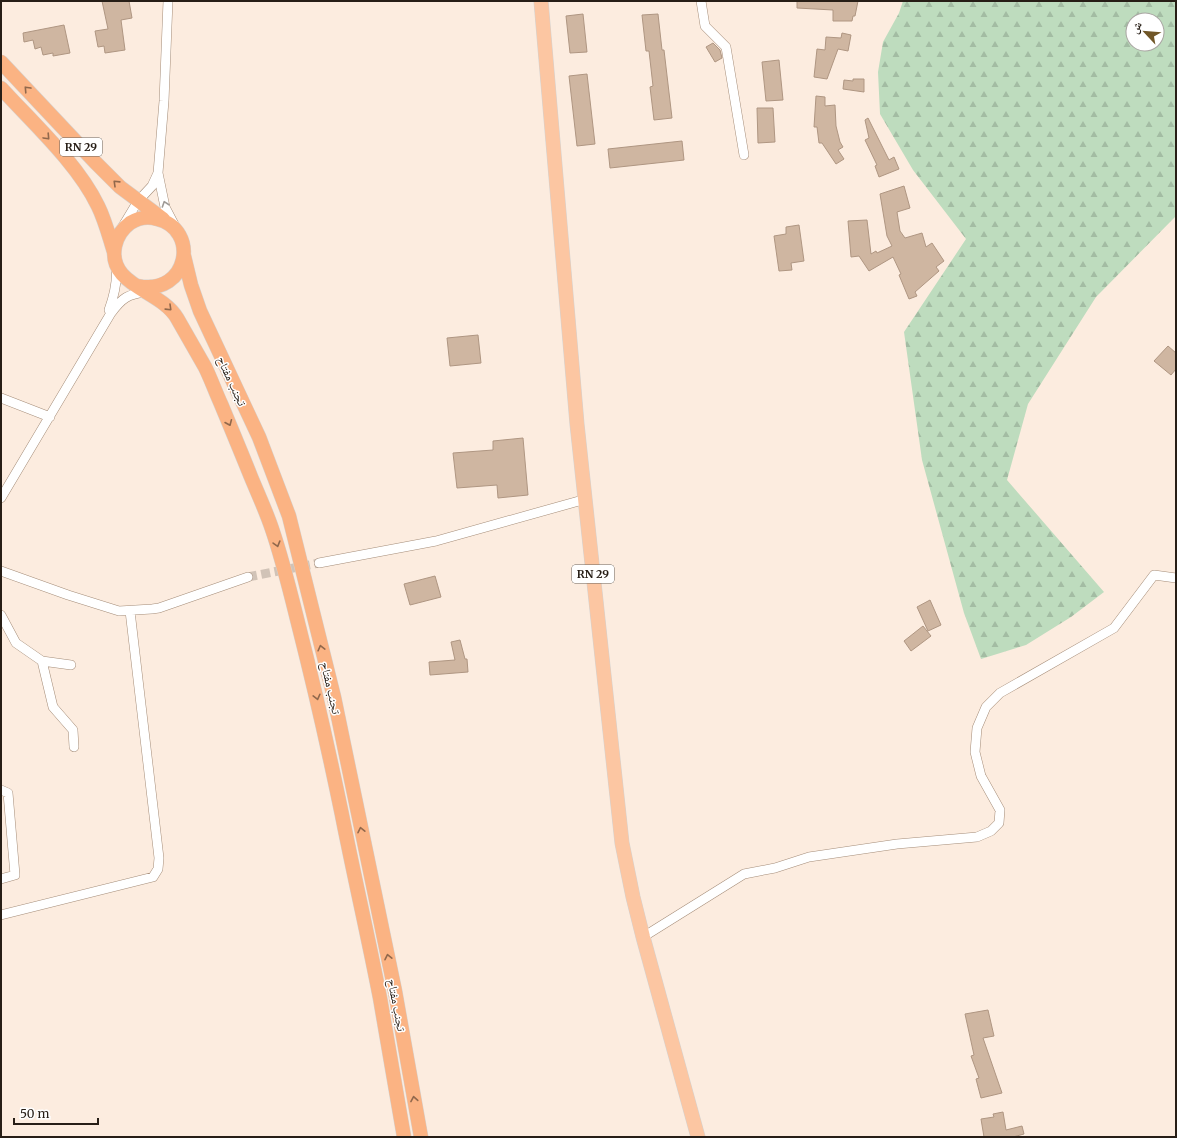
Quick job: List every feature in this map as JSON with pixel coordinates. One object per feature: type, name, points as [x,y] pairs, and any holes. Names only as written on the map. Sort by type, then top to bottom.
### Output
[{"type":"highway","name":"RN 29","points":[[1,62],[120,187],[174,228]]},
{"type":"highway","name":"RN 29","points":[[1,88],[58,150],[86,185],[98,206],[115,258]]},
{"type":"highway","points":[[148,218],[159,219],[174,228],[183,244],[184,256],[176,275],[168,282],[147,288],[128,281],[120,273],[115,258],[115,242],[120,233],[128,225],[137,220],[148,218]]},
{"type":"highway","name":"تجنب مفتاح","points":[[184,256],[191,285],[200,311],[259,437],[289,516],[334,697],[395,991],[421,1137]]},
{"type":"highway","name":"تجنب مفتاح","points":[[147,288],[172,310],[206,369],[242,453],[272,529],[290,590],[318,703],[380,997],[404,1137]]},
{"type":"main road","name":"RN 29","points":[[541,1],[577,424],[622,843],[643,937],[698,1137]]},
{"type":"street","points":[[168,1],[164,101],[158,173],[166,206],[174,228]]},
{"type":"street","points":[[701,1],[705,26],[726,47],[744,155]]},
{"type":"street","points":[[120,233],[129,214],[138,201],[152,186],[158,173]]},
{"type":"street","points":[[103,325],[114,297],[117,274],[115,258]]},
{"type":"street","points":[[1,498],[103,325],[118,303],[126,296],[147,288]]},
{"type":"street","points":[[1,398],[50,417]]},
{"type":"street","points":[[319,563],[436,541],[586,499]]},
{"type":"street","points":[[1,571],[68,595],[120,611],[159,608],[248,577]]},
{"type":"street","points":[[643,937],[744,874],[776,868],[809,857],[897,844],[977,837],[991,831],[999,823],[1000,810],[981,776],[975,752],[978,728],[986,707],[1000,693],[1114,628],[1154,575],[1176,578]]},
{"type":"street","points":[[1,915],[153,877],[158,869],[159,858],[130,611]]},
{"type":"street","points":[[1,614],[16,643],[42,661],[71,665]]},
{"type":"street","points":[[42,661],[53,707],[73,730],[74,747]]},
{"type":"street","points":[[1,790],[8,793],[15,875],[1,879]]},
{"type":"green space","points":[[903,1],[1176,1],[1176,216],[1096,297],[1028,404],[1007,480],[1104,592],[1071,617],[1026,645],[981,659],[964,613],[922,460],[904,332],[966,239],[913,170],[880,114],[878,72],[883,42],[899,13]]},
{"type":"building","points":[[102,1],[129,1],[132,18],[121,20],[125,50],[105,53],[104,46],[98,47],[95,31],[108,29]]},
{"type":"building","points":[[797,1],[858,1],[855,16],[853,16],[852,21],[833,21],[833,10],[797,8]]},
{"type":"building","points":[[583,14],[587,52],[570,53],[566,16]]},
{"type":"building","points":[[658,14],[672,118],[654,120],[650,87],[653,86],[649,51],[646,51],[642,15]]},
{"type":"building","points":[[64,25],[70,53],[53,56],[53,53],[43,55],[41,47],[35,49],[33,40],[24,42],[23,33]]},
{"type":"building","points":[[842,33],[851,35],[848,51],[838,49],[827,79],[814,77],[817,49],[825,50],[826,37],[841,38]]},
{"type":"building","points":[[713,43],[720,50],[722,58],[715,62],[706,47]]},
{"type":"building","points":[[779,60],[783,100],[766,101],[762,62]]},
{"type":"building","points":[[587,74],[595,144],[577,146],[569,76]]},
{"type":"building","points":[[853,79],[864,79],[864,92],[843,89],[844,80],[853,81]]},
{"type":"building","points":[[816,96],[825,97],[825,106],[835,105],[836,126],[840,142],[843,147],[838,150],[844,159],[836,164],[822,143],[819,143],[817,127],[814,127]]},
{"type":"building","points":[[757,108],[773,108],[775,142],[758,143]]},
{"type":"building","points":[[868,118],[889,160],[894,157],[899,169],[879,177],[875,166],[877,165],[865,140],[869,138],[865,120]]},
{"type":"building","points":[[682,141],[684,160],[610,168],[608,149]]},
{"type":"building","points":[[904,186],[910,208],[897,212],[900,231],[905,238],[922,233],[926,247],[932,243],[944,261],[936,267],[939,271],[915,292],[917,296],[909,299],[899,275],[901,274],[893,257],[869,271],[859,256],[851,257],[848,221],[867,220],[871,254],[876,251],[877,253],[892,246],[887,236],[880,194]]},
{"type":"building","points":[[799,225],[804,261],[791,263],[792,270],[779,271],[774,236],[786,234],[786,227]]},
{"type":"building","points":[[478,335],[481,363],[450,366],[447,338]]},
{"type":"building","points":[[1168,346],[1176,353],[1176,369],[1171,375],[1154,361]]},
{"type":"building","points":[[523,438],[528,495],[498,498],[497,485],[457,488],[453,453],[493,450],[493,441]]},
{"type":"building","points":[[435,576],[441,597],[410,605],[404,584]]},
{"type":"building","points":[[930,600],[941,625],[928,631],[917,607]]},
{"type":"building","points":[[923,626],[931,636],[911,651],[904,641]]},
{"type":"building","points":[[460,640],[465,659],[467,659],[468,672],[430,675],[429,662],[455,660],[451,642]]},
{"type":"building","points":[[988,1010],[994,1036],[983,1038],[1002,1093],[981,1098],[976,1079],[979,1078],[971,1056],[974,1055],[965,1014]]},
{"type":"building","points":[[1003,1112],[1006,1130],[1022,1126],[1024,1134],[1013,1137],[984,1137],[981,1119],[994,1117],[993,1114]]},
{"type":"tunnel","points":[[248,577],[319,563]]}]
